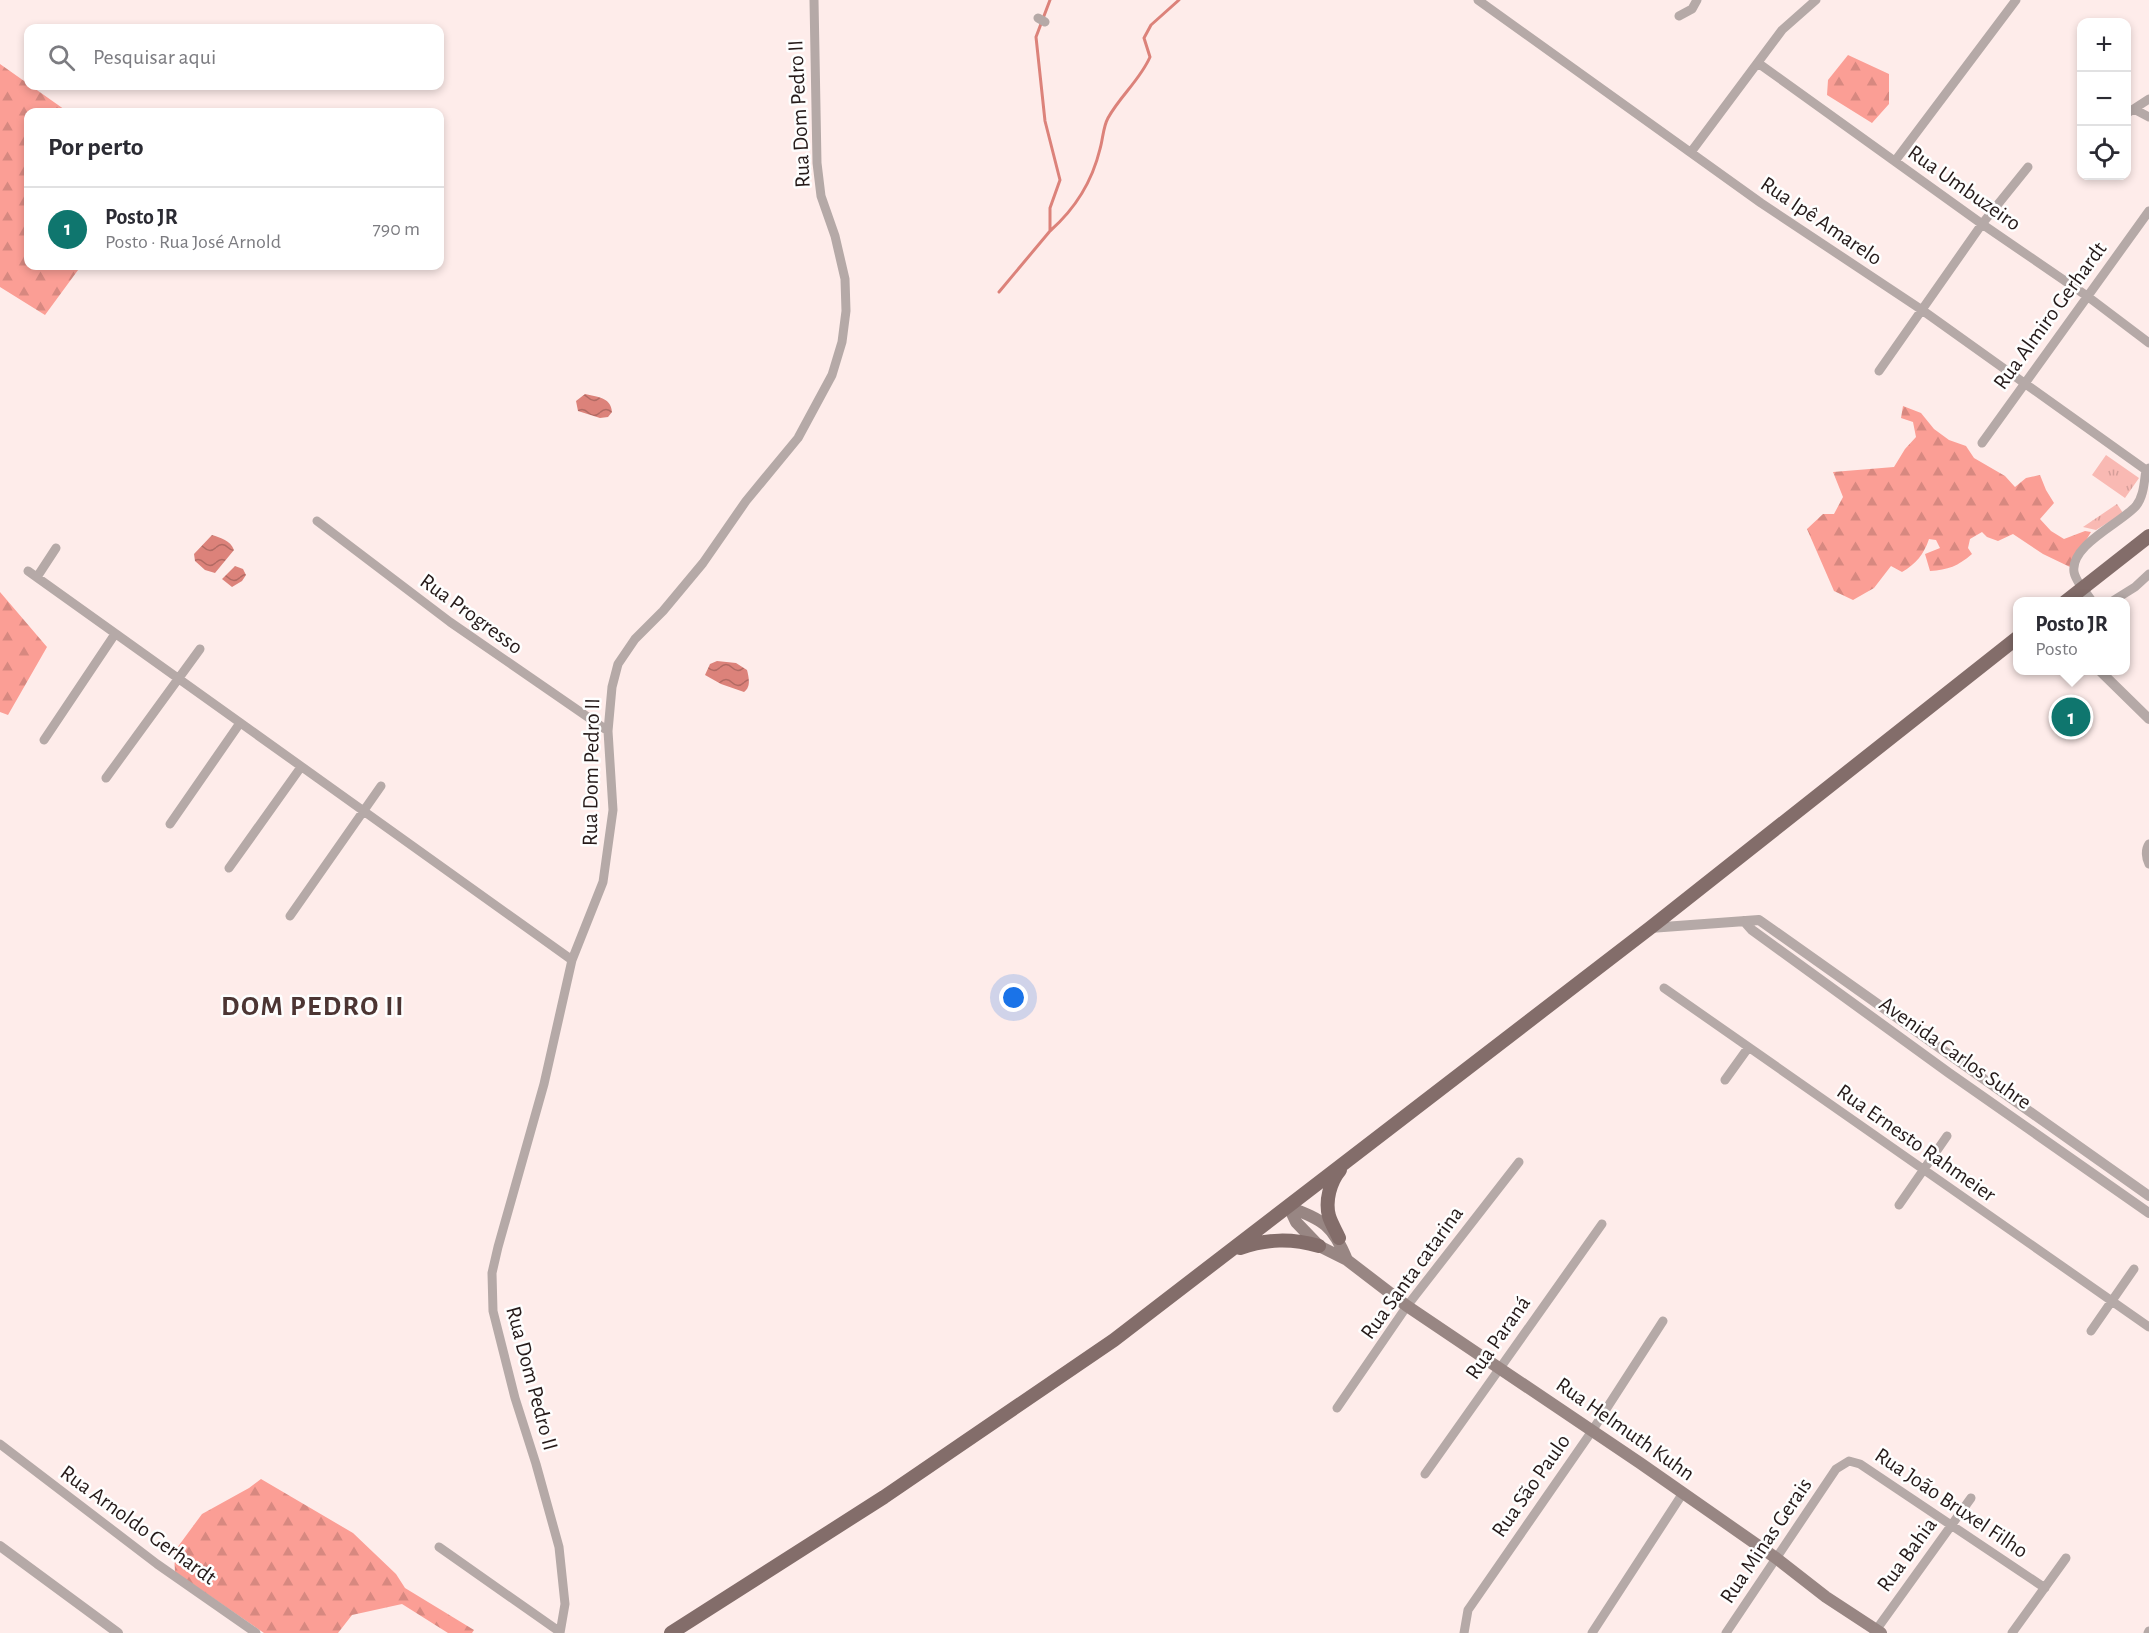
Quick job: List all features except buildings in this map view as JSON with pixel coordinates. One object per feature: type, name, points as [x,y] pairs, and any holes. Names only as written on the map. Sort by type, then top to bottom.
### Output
[{"type":"main road","points":[[2071,597],[2149,537]]},
{"type":"main road","points":[[671,1633],[884,1497],[1114,1340],[1650,928],[2013,641]]},
{"type":"main road","points":[[1347,1260],[1328,1215],[1328,1195],[1335,1176],[1348,1161]]},
{"type":"main road","points":[[1289,1207],[1312,1216],[1339,1238]]},
{"type":"main road","name":"Rua Helmuth Kuhn","points":[[1289,1207],[1296,1222],[1319,1246],[1347,1260],[1407,1306],[1683,1493],[1877,1632]]},
{"type":"main road","points":[[1221,1256],[1260,1242],[1301,1240],[1319,1246]]},
{"type":"street","name":"Rua Dom Pedro II","points":[[560,1633],[565,1604],[559,1547],[515,1398],[493,1311],[492,1273],[500,1237],[544,1084],[572,960],[603,882],[613,810],[608,731],[612,687],[618,664],[634,639],[663,611],[703,563],[746,501],[798,438],[832,375],[842,342],[846,311],[845,279],[835,236],[821,196],[817,163],[814,0]]},
{"type":"street","name":"Rua Ipê Amarelo","points":[[1478,0],[1761,203],[1922,310],[2148,469]]},
{"type":"street","points":[[1679,16],[1692,9],[1696,0]]},
{"type":"street","points":[[1691,152],[1782,30],[1816,0]]},
{"type":"street","points":[[1895,161],[2016,0]]},
{"type":"street","name":"Rua Umbuzeiro","points":[[1758,63],[1982,224],[2087,296],[2149,343]]},
{"type":"street","points":[[2131,110],[2149,99]]},
{"type":"street","points":[[2131,111],[2149,117]]},
{"type":"street","points":[[1879,371],[1982,224],[2028,167]]},
{"type":"street","name":"Rua Almiro Gerhardt","points":[[1982,443],[2149,211]]},
{"type":"street","points":[[2088,597],[2074,575],[2073,568],[2078,555],[2089,543],[2135,507],[2143,493],[2148,469]]},
{"type":"street","name":"Rua Progresso","points":[[317,521],[450,621],[608,731]]},
{"type":"street","points":[[37,577],[56,548]]},
{"type":"street","points":[[28,571],[572,960]]},
{"type":"street","points":[[2119,597],[2149,574]]},
{"type":"street","points":[[44,740],[115,634]]},
{"type":"street","points":[[106,778],[200,649]]},
{"type":"street","points":[[2104,675],[2149,719]]},
{"type":"street","points":[[170,824],[240,723]]},
{"type":"street","points":[[229,868],[301,766]]},
{"type":"street","points":[[290,916],[381,786]]},
{"type":"street","points":[[2149,844],[2147,848],[2149,864]]},
{"type":"street","name":"Avenida Carlos Suhre","points":[[1650,928],[1759,920],[2149,1196]]},
{"type":"street","name":"Avenida Carlos Suhre","points":[[1744,921],[1752,930],[2149,1213]]},
{"type":"street","name":"Rua Ernesto Rahmeier","points":[[1664,988],[2149,1327]]},
{"type":"street","points":[[1725,1080],[1748,1047]]},
{"type":"street","points":[[1980,1094],[1988,1083]]},
{"type":"street","points":[[1899,1205],[1947,1136]]},
{"type":"street","name":"Rua Santa catarina","points":[[1337,1408],[1407,1306],[1519,1162]]},
{"type":"street","name":"Rua Paraná","points":[[1425,1474],[1602,1224]]},
{"type":"street","points":[[2091,1331],[2134,1269]]},
{"type":"street","name":"Rua São Paulo","points":[[1464,1633],[1468,1610],[1592,1431],[1663,1321]]},
{"type":"street","name":"Rua Arnoldo Gerhardt","points":[[0,1444],[167,1571],[256,1633]]},
{"type":"street","name":"Rua João Bruxel Filho","points":[[1836,1469],[1849,1461],[1860,1464],[2044,1588]]},
{"type":"street","name":"Rua Minas Gerais","points":[[1726,1633],[1836,1469]]},
{"type":"street","points":[[1592,1633],[1683,1493]]},
{"type":"street","name":"Rua Bahia","points":[[1877,1632],[1971,1498]]},
{"type":"street","points":[[0,1546],[118,1633]]},
{"type":"street","points":[[439,1547],[560,1633]]},
{"type":"street","points":[[2012,1633],[2066,1558]]},
{"type":"green space","points":[[1848,55],[1889,74],[1889,104],[1872,123],[1827,95],[1828,80]]},
{"type":"green space","points":[[0,64],[24,81],[24,90],[37,90],[62,108],[24,108],[24,270],[78,270],[45,315],[0,287]]},
{"type":"green space","points":[[1903,406],[1921,413],[1934,429],[1949,440],[1966,446],[1974,458],[2005,476],[2015,487],[2026,478],[2040,475],[2054,503],[2040,519],[2051,531],[2064,539],[2085,531],[2091,532],[2070,567],[2043,554],[2013,534],[1998,541],[1987,537],[1982,532],[1970,539],[1968,548],[1972,554],[1952,567],[1930,571],[1925,554],[1940,548],[1936,540],[1929,539],[1922,554],[1911,566],[1902,572],[1891,566],[1874,588],[1853,600],[1834,591],[1807,529],[1823,514],[1834,514],[1843,497],[1833,472],[1894,467],[1916,437],[1913,422],[1901,418]]},
{"type":"green space","points":[[2106,455],[2139,478],[2125,498],[2092,475]]},
{"type":"green space","points":[[2117,504],[2123,513],[2096,530],[2083,527]]},
{"type":"green space","points":[[0,592],[47,647],[8,715],[0,712]]},
{"type":"green space","points":[[261,1479],[353,1533],[396,1574],[405,1588],[474,1630],[472,1633],[448,1633],[402,1604],[352,1615],[338,1633],[264,1633],[175,1572],[174,1552],[202,1514]]},
{"type":"water","points":[[585,394],[603,398],[609,403],[612,412],[608,417],[600,418],[578,411],[576,401]]},
{"type":"water","points":[[212,535],[228,542],[234,550],[215,573],[205,570],[195,561],[194,554]]},
{"type":"water","points":[[235,566],[243,569],[246,575],[242,581],[232,587],[222,579]]},
{"type":"water","points":[[717,661],[736,663],[747,670],[749,682],[744,692],[721,684],[705,675],[710,664]]},
{"type":"waterway","points":[[999,292],[1050,231],[1050,208],[1060,180],[1045,121],[1036,37],[1050,0]]},
{"type":"waterway","points":[[1050,231],[1075,204],[1087,184],[1097,161],[1108,118],[1150,57],[1144,38],[1151,25],[1179,0]]},
{"type":"place","name":"Posto JR","points":[[2071,717]]},
{"type":"district","name":"DOM PEDRO II","points":[[313,1005]]}]
